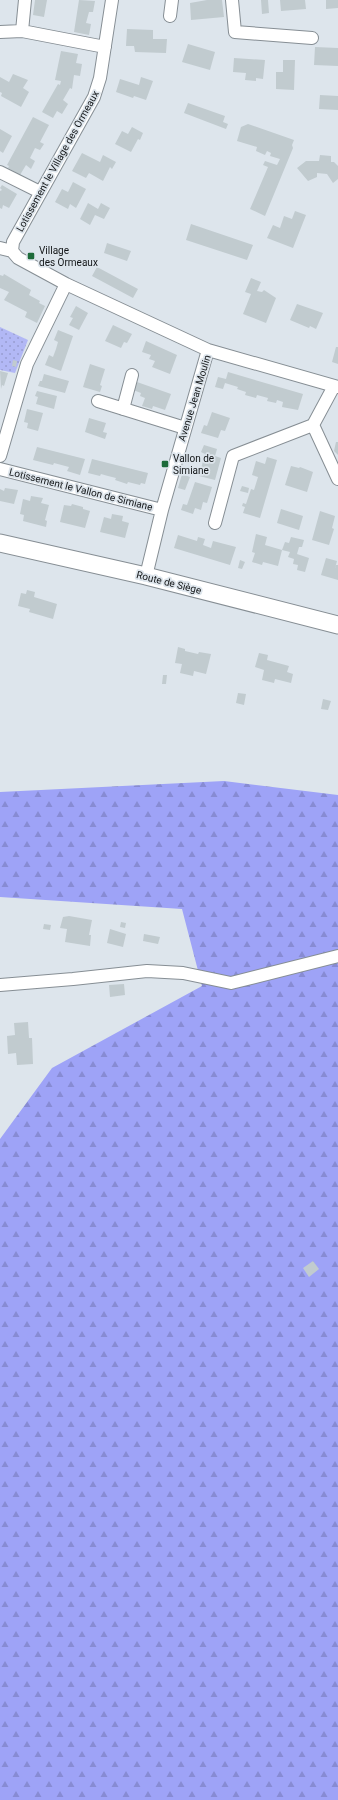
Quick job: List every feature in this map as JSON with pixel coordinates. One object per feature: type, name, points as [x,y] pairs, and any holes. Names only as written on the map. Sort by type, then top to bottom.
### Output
[{"type":"street","points":[[22,31],[25,0]]},
{"type":"street","name":"Lotissement le Village des Ormeaux","points":[[12,251],[13,242],[94,97],[100,78],[112,0]]},
{"type":"street","points":[[170,16],[172,0]]},
{"type":"street","points":[[232,0],[235,32],[312,38]]},
{"type":"street","points":[[0,32],[22,31],[105,47]]},
{"type":"street","points":[[0,172],[40,192]]},
{"type":"street","points":[[0,248],[12,251],[18,258],[66,284],[208,350]]},
{"type":"street","name":"Lotissement le Vallon de Simiane","points":[[0,456],[27,364],[66,284]]},
{"type":"street","name":"Avenue Jean Moulin","points":[[146,576],[162,510],[208,350],[336,386]]},
{"type":"street","points":[[123,409],[132,375]]},
{"type":"street","points":[[215,522],[233,456],[313,425],[336,386]]},
{"type":"street","points":[[98,401],[185,428]]},
{"type":"street","points":[[313,425],[338,479]]},
{"type":"street","name":"Lotissement le Vallon de Simiane","points":[[0,469],[162,510]]},
{"type":"street","name":"Route de Siège","points":[[0,543],[146,576],[338,625]]},
{"type":"street","points":[[0,985],[147,971],[183,974],[231,983],[338,956]]},
{"type":"shaded area","points":[[0,327],[28,340],[15,373],[0,370]]},
{"type":"green space","points":[[224,781],[338,795],[338,1800],[0,1800],[0,1139],[52,1068],[202,986],[182,909],[0,897],[0,792]]},
{"type":"building","points":[[35,0],[47,0],[44,17],[33,15]]},
{"type":"building","points":[[79,0],[95,1],[93,12],[89,12],[86,23],[91,24],[89,35],[74,32]]},
{"type":"building","points":[[207,0],[222,0],[224,17],[191,20],[190,3]]},
{"type":"building","points":[[261,0],[268,0],[269,13],[262,14]]},
{"type":"building","points":[[280,0],[305,0],[306,9],[281,11]]},
{"type":"building","points":[[326,0],[338,0],[338,8],[326,9]]},
{"type":"building","points":[[127,29],[153,30],[153,39],[167,39],[166,53],[135,52],[134,46],[126,46]]},
{"type":"building","points":[[188,44],[215,52],[210,70],[182,62]]},
{"type":"building","points":[[315,47],[338,48],[338,66],[314,65]]},
{"type":"building","points":[[61,51],[78,54],[76,63],[82,64],[80,76],[74,75],[72,89],[70,88],[63,100],[68,104],[62,114],[57,111],[53,118],[42,112],[58,84],[60,85],[61,81],[55,80]]},
{"type":"building","points":[[234,58],[265,60],[263,79],[256,78],[256,81],[245,80],[246,73],[233,72]]},
{"type":"building","points":[[283,60],[295,60],[294,90],[276,89],[276,72],[283,72]]},
{"type":"building","points":[[13,74],[28,80],[23,88],[29,92],[21,107],[1,96],[2,93],[0,92],[0,77],[9,82]]},
{"type":"building","points":[[141,77],[153,81],[146,100],[134,96],[133,98],[116,92],[120,79],[139,85]]},
{"type":"building","points":[[320,95],[338,96],[338,110],[319,109]]},
{"type":"building","points":[[188,103],[225,116],[223,122],[228,124],[226,129],[184,113]]},
{"type":"building","points":[[33,117],[49,125],[40,142],[44,144],[40,150],[35,148],[30,158],[35,161],[31,169],[26,165],[20,175],[8,168],[9,166],[7,165]]},
{"type":"building","points":[[248,124],[294,140],[292,145],[293,148],[265,216],[250,209],[268,167],[263,165],[265,161],[277,165],[280,159],[270,156],[271,153],[267,151],[265,155],[256,151],[257,147],[237,141],[241,127]]},
{"type":"building","points":[[132,127],[143,133],[140,140],[138,139],[131,152],[115,144],[122,131],[128,134]]},
{"type":"building","points":[[0,129],[12,136],[3,153],[0,151]]},
{"type":"building","points":[[82,153],[100,162],[103,155],[116,162],[112,169],[110,167],[103,181],[89,173],[86,178],[72,171]]},
{"type":"building","points":[[320,155],[331,156],[331,162],[334,162],[338,166],[338,179],[333,183],[327,174],[317,173],[317,177],[308,181],[297,168],[306,161],[319,161]]},
{"type":"building","points":[[73,182],[86,189],[76,208],[70,204],[68,209],[55,202],[62,189],[68,192]]},
{"type":"building","points":[[2,185],[17,194],[9,208],[3,205],[2,209],[0,208],[0,191],[2,190],[0,188]]},
{"type":"building","points":[[88,203],[98,209],[101,203],[110,208],[104,219],[95,215],[90,225],[80,219]]},
{"type":"building","points":[[295,211],[306,215],[293,248],[267,238],[273,225],[280,228],[284,216],[292,219]]},
{"type":"building","points":[[191,224],[253,245],[247,260],[186,240]]},
{"type":"building","points":[[107,243],[131,251],[127,261],[104,253]]},
{"type":"building","points":[[97,267],[138,289],[133,298],[92,276]]},
{"type":"building","points":[[4,274],[31,290],[29,295],[40,301],[39,303],[45,306],[37,323],[25,317],[27,312],[4,300],[9,292],[0,288],[0,275],[3,276]]},
{"type":"building","points":[[251,278],[261,282],[257,291],[262,292],[264,290],[276,298],[266,323],[243,314],[251,294],[245,292]]},
{"type":"building","points":[[297,304],[323,313],[316,329],[310,326],[309,328],[290,320]]},
{"type":"building","points":[[76,306],[88,313],[79,330],[69,325],[73,318],[70,317]]},
{"type":"building","points":[[113,325],[132,334],[127,343],[124,342],[121,348],[105,341]]},
{"type":"building","points":[[58,330],[73,336],[61,371],[45,365],[49,355],[53,357],[56,349],[58,342],[54,340]]},
{"type":"building","points":[[146,341],[177,355],[170,374],[152,367],[155,361],[149,359],[151,355],[142,352]]},
{"type":"building","points":[[336,347],[338,347],[338,364],[332,362]]},
{"type":"building","points":[[13,360],[17,361],[16,367],[12,366]]},
{"type":"building","points":[[90,364],[105,369],[100,385],[102,386],[100,392],[83,387]]},
{"type":"building","points":[[0,371],[8,373],[4,386],[2,385],[1,389]]},
{"type":"building","points":[[228,372],[303,394],[298,410],[282,407],[283,402],[277,400],[276,403],[267,401],[268,398],[257,395],[256,398],[245,395],[246,392],[237,389],[238,387],[225,383],[223,389],[215,387],[218,377],[226,379]]},
{"type":"building","points":[[44,374],[69,381],[65,393],[38,386],[40,381],[42,381]]},
{"type":"building","points":[[137,382],[171,394],[165,410],[153,406],[152,409],[142,406],[145,398],[140,396],[141,393],[133,390]]},
{"type":"building","points":[[37,391],[57,396],[54,409],[36,404],[38,397],[35,396]]},
{"type":"building","points":[[27,409],[43,413],[38,431],[27,428],[28,423],[24,422]]},
{"type":"building","points":[[212,412],[230,418],[225,431],[221,430],[218,438],[201,433],[204,425],[207,426]]},
{"type":"building","points":[[89,418],[106,423],[103,432],[107,433],[105,439],[85,432]]},
{"type":"building","points":[[336,442],[338,442],[338,455],[334,451]]},
{"type":"building","points":[[204,445],[217,449],[215,456],[221,458],[215,480],[199,476],[205,454],[201,452]]},
{"type":"building","points":[[37,447],[85,459],[80,475],[67,471],[69,467],[33,460]]},
{"type":"building","points":[[267,457],[277,460],[260,518],[243,513],[245,507],[242,506],[243,503],[246,504],[251,489],[254,490],[258,477],[252,475],[256,461],[265,464]]},
{"type":"building","points":[[92,459],[148,473],[145,484],[141,483],[140,485],[128,482],[127,484],[115,480],[116,478],[101,474],[100,476],[88,473]]},
{"type":"building","points":[[291,466],[300,467],[313,472],[307,492],[285,485]]},
{"type":"building","points":[[182,474],[190,477],[185,490],[178,488]]},
{"type":"building","points":[[195,482],[212,487],[207,503],[203,502],[201,510],[195,508],[193,514],[181,510],[183,504],[187,505]]},
{"type":"building","points":[[242,486],[249,488],[248,493],[240,491]]},
{"type":"building","points":[[5,488],[18,490],[14,504],[0,501],[0,489],[4,491]]},
{"type":"building","points":[[31,496],[43,498],[41,503],[49,505],[45,520],[47,521],[46,527],[23,521],[24,515],[20,514],[23,499],[30,501]]},
{"type":"building","points":[[72,504],[90,511],[85,528],[60,522],[64,505],[71,506]]},
{"type":"building","points":[[281,509],[303,516],[299,530],[277,523]]},
{"type":"building","points":[[320,511],[335,516],[332,528],[334,529],[329,545],[312,540]]},
{"type":"building","points":[[112,514],[123,516],[122,521],[129,523],[125,538],[100,532],[104,517],[111,519]]},
{"type":"building","points":[[256,534],[267,537],[265,545],[282,550],[278,566],[263,562],[262,565],[252,562],[255,553],[252,552]]},
{"type":"building","points":[[178,535],[197,541],[198,537],[205,539],[203,545],[211,548],[213,541],[236,547],[230,565],[174,548]]},
{"type":"building","points":[[291,537],[304,540],[302,547],[299,547],[297,554],[309,558],[305,572],[297,570],[298,565],[293,564],[294,559],[288,557],[290,552],[282,550],[285,542],[289,543]]},
{"type":"building","points":[[326,558],[337,561],[335,568],[336,565],[338,565],[338,580],[321,575]]},
{"type":"building","points":[[240,560],[245,562],[242,569],[238,568]]},
{"type":"building","points":[[27,590],[35,592],[34,597],[57,604],[53,619],[29,612],[30,609],[18,606],[21,593],[26,594]]},
{"type":"building","points":[[178,647],[185,649],[185,651],[198,654],[199,652],[211,654],[206,674],[194,671],[193,676],[180,673],[182,664],[175,663]]},
{"type":"building","points":[[259,653],[268,655],[267,660],[289,666],[287,672],[293,674],[291,683],[275,679],[274,683],[262,680],[264,670],[255,667]]},
{"type":"building","points":[[163,675],[167,675],[166,684],[162,684]]},
{"type":"building","points":[[238,693],[246,694],[244,705],[236,703]]},
{"type":"building","points":[[323,699],[331,701],[328,710],[321,709]]},
{"type":"building","points":[[69,916],[92,920],[89,935],[91,935],[90,946],[65,942],[67,929],[60,928],[63,917]]},
{"type":"building","points":[[121,922],[126,923],[125,928],[120,927]]},
{"type":"building","points":[[44,924],[51,925],[50,930],[43,929]]},
{"type":"building","points":[[110,929],[126,934],[123,947],[107,943]]},
{"type":"building","points":[[144,934],[160,937],[158,944],[143,941]]},
{"type":"building","points":[[124,984],[125,995],[110,997],[109,985]]},
{"type":"building","points":[[28,1022],[29,1038],[32,1038],[33,1064],[17,1065],[16,1053],[8,1054],[7,1036],[15,1035],[14,1023]]},
{"type":"building","points":[[313,1261],[319,1269],[309,1277],[303,1268]]},
{"type":"place","name":"Village des Ormeaux","points":[[31,256]]},
{"type":"place","name":"Vallon de Simiane","points":[[165,464]]}]
